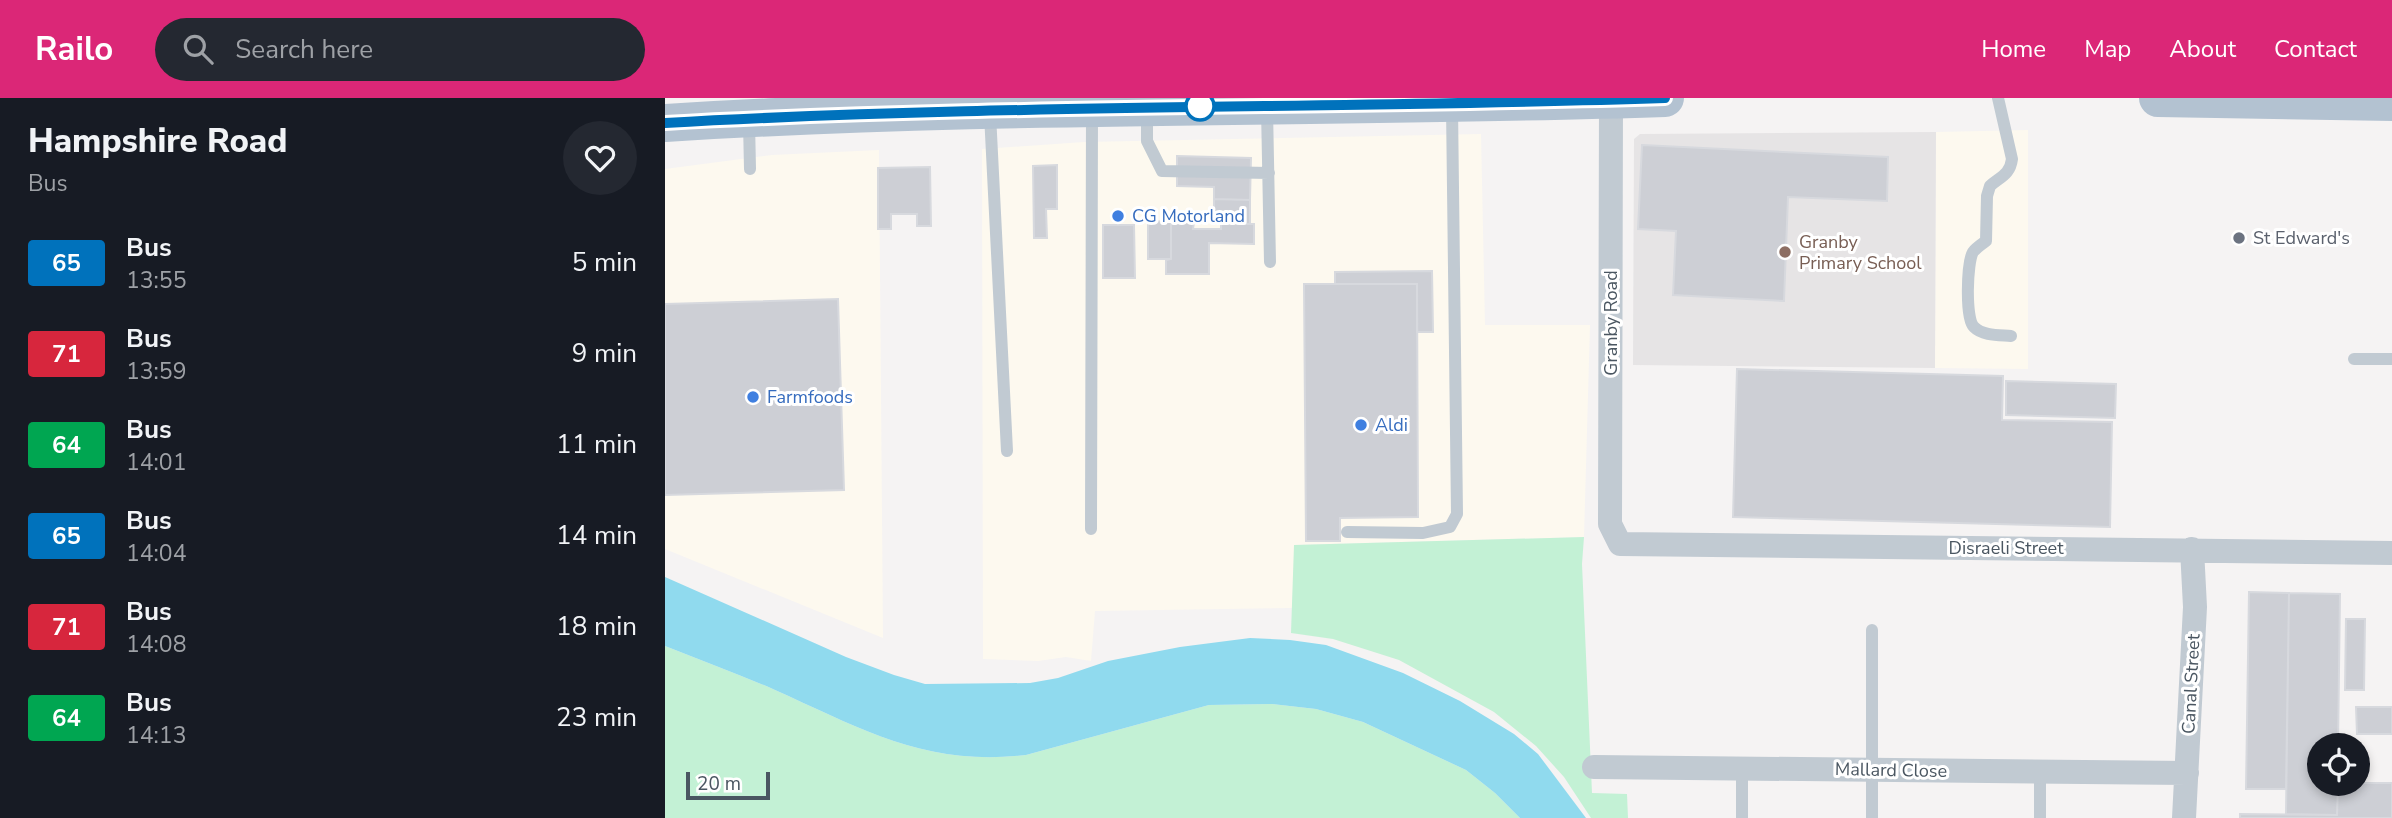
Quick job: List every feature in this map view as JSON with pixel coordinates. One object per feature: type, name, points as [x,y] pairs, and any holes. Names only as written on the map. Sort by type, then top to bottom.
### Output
[{"type":"main road","points":[[665,123],[749,118],[811,106],[989,110],[1104,104],[1147,107],[1367,100],[1452,103],[1665,98]]},
{"type":"main road","points":[[2158,98],[2392,102]]},
{"type":"street","name":"Granby Road","points":[[1611,100],[1610,524],[1620,544]]},
{"type":"street","name":"Disraeli Street","points":[[1620,544],[2392,553]]},
{"type":"street","name":"Canal Street","points":[[2184,818],[2195,607],[2192,549]]},
{"type":"street","name":"Mallard Close","points":[[1594,767],[2187,773]]},
{"type":"lane","points":[[1998,98],[2012,159],[2011,168],[1990,186],[1987,196],[1986,241],[1973,253],[1968,283],[1968,319],[1973,327],[1986,334],[2011,336]]},
{"type":"lane","points":[[1347,532],[1423,533],[1450,527],[1457,514],[1452,103]]},
{"type":"lane","points":[[1091,529],[1104,104]]},
{"type":"lane","points":[[1267,104],[1270,262]]},
{"type":"lane","points":[[1147,107],[1147,141],[1162,172],[1269,173]]},
{"type":"lane","points":[[989,110],[1007,451]]},
{"type":"lane","points":[[749,118],[750,169]]},
{"type":"lane","points":[[2354,359],[2392,359]]},
{"type":"lane","points":[[1872,630],[1872,818]]},
{"type":"lane","points":[[1742,768],[1742,818]]},
{"type":"lane","points":[[2040,771],[2040,818]]},
{"type":"shaded area","points":[[2028,130],[2028,369],[1935,368],[1936,132]]},
{"type":"shaded area","name":"Granby Primary School","points":[[1936,132],[1935,368],[1633,365],[1634,139],[1640,134]]},
{"type":"shaded area","points":[[1481,134],[1485,325],[1590,325],[1584,537],[1295,545],[1292,608],[1095,611],[1091,661],[1066,657],[1038,661],[983,659],[982,149],[1084,142]]},
{"type":"shaded area","points":[[879,150],[883,638],[665,549],[665,169],[772,155]]},
{"type":"green space","points":[[1584,537],[1582,564],[1592,793],[1627,794],[1628,818],[1591,818],[1564,777],[1536,746],[1494,712],[1399,660],[1333,639],[1291,633],[1294,545]]},
{"type":"green space","points":[[665,646],[896,742],[957,755],[1026,755],[1209,705],[1272,704],[1316,709],[1363,722],[1466,770],[1520,818],[665,818]]},
{"type":"water","points":[[665,577],[846,657],[925,684],[1030,683],[1058,678],[1108,661],[1180,647],[1250,638],[1326,645],[1403,673],[1460,701],[1514,734],[1538,754],[1586,818],[1520,818],[1466,770],[1363,722],[1316,709],[1272,704],[1209,705],[1026,755],[990,757],[926,750],[867,731],[761,684],[665,646]]},
{"type":"building","points":[[1642,145],[1888,157],[1887,201],[1788,197],[1784,301],[1673,295],[1676,231],[1638,229]]},
{"type":"building","points":[[1177,156],[1251,158],[1250,200],[1214,199],[1214,187],[1177,186]]},
{"type":"building","points":[[1057,165],[1057,209],[1046,209],[1047,238],[1034,238],[1033,166]]},
{"type":"building","points":[[930,167],[931,226],[917,226],[917,214],[891,214],[891,229],[878,229],[878,168]]},
{"type":"building","points":[[1214,199],[1250,200],[1250,224],[1214,223]]},
{"type":"building","points":[[1148,221],[1171,222],[1171,259],[1148,259]]},
{"type":"building","points":[[1171,222],[1194,222],[1193,229],[1221,229],[1221,224],[1254,224],[1254,244],[1209,243],[1209,274],[1166,274],[1166,260],[1171,259]]},
{"type":"building","points":[[1103,225],[1134,225],[1135,278],[1103,278]]},
{"type":"building","points":[[1432,271],[1433,332],[1417,332],[1417,284],[1335,284],[1335,272]]},
{"type":"building","name":"Aldi","points":[[1304,284],[1417,284],[1418,517],[1340,518],[1340,541],[1306,541]]},
{"type":"building","name":"Farmfoods","points":[[838,299],[844,490],[665,495],[665,304]]},
{"type":"building","name":"Farmfoods","points":[[838,299],[844,490],[665,495],[665,304]]},
{"type":"building","points":[[1737,369],[2003,376],[2002,420],[2112,422],[2110,527],[1733,517]]},
{"type":"building","points":[[2006,381],[2116,384],[2115,418],[2006,415]]},
{"type":"building","points":[[2249,592],[2289,593],[2286,789],[2246,789]]},
{"type":"building","points":[[2289,593],[2340,594],[2338,733],[2307,733],[2307,796],[2338,796],[2337,815],[2286,814]]},
{"type":"building","points":[[2346,619],[2365,619],[2364,690],[2345,690]]},
{"type":"building","points":[[2356,707],[2392,707],[2392,734],[2357,733]]},
{"type":"building","points":[[2370,783],[2392,783],[2392,818],[2240,818],[2240,814],[2337,815],[2338,796],[2370,796]]},
{"type":"bus line","name":"65","points":[[665,123],[989,110],[1665,98]]},
{"type":"place","name":"CG Motorland","points":[[1118,216]]},
{"type":"place","name":"St Edward's","points":[[2239,238]]},
{"type":"place","name":"Granby Primary School","points":[[1785,252]]},
{"type":"place","name":"Farmfoods","points":[[753,397]]},
{"type":"place","name":"Aldi","points":[[1361,425]]}]
